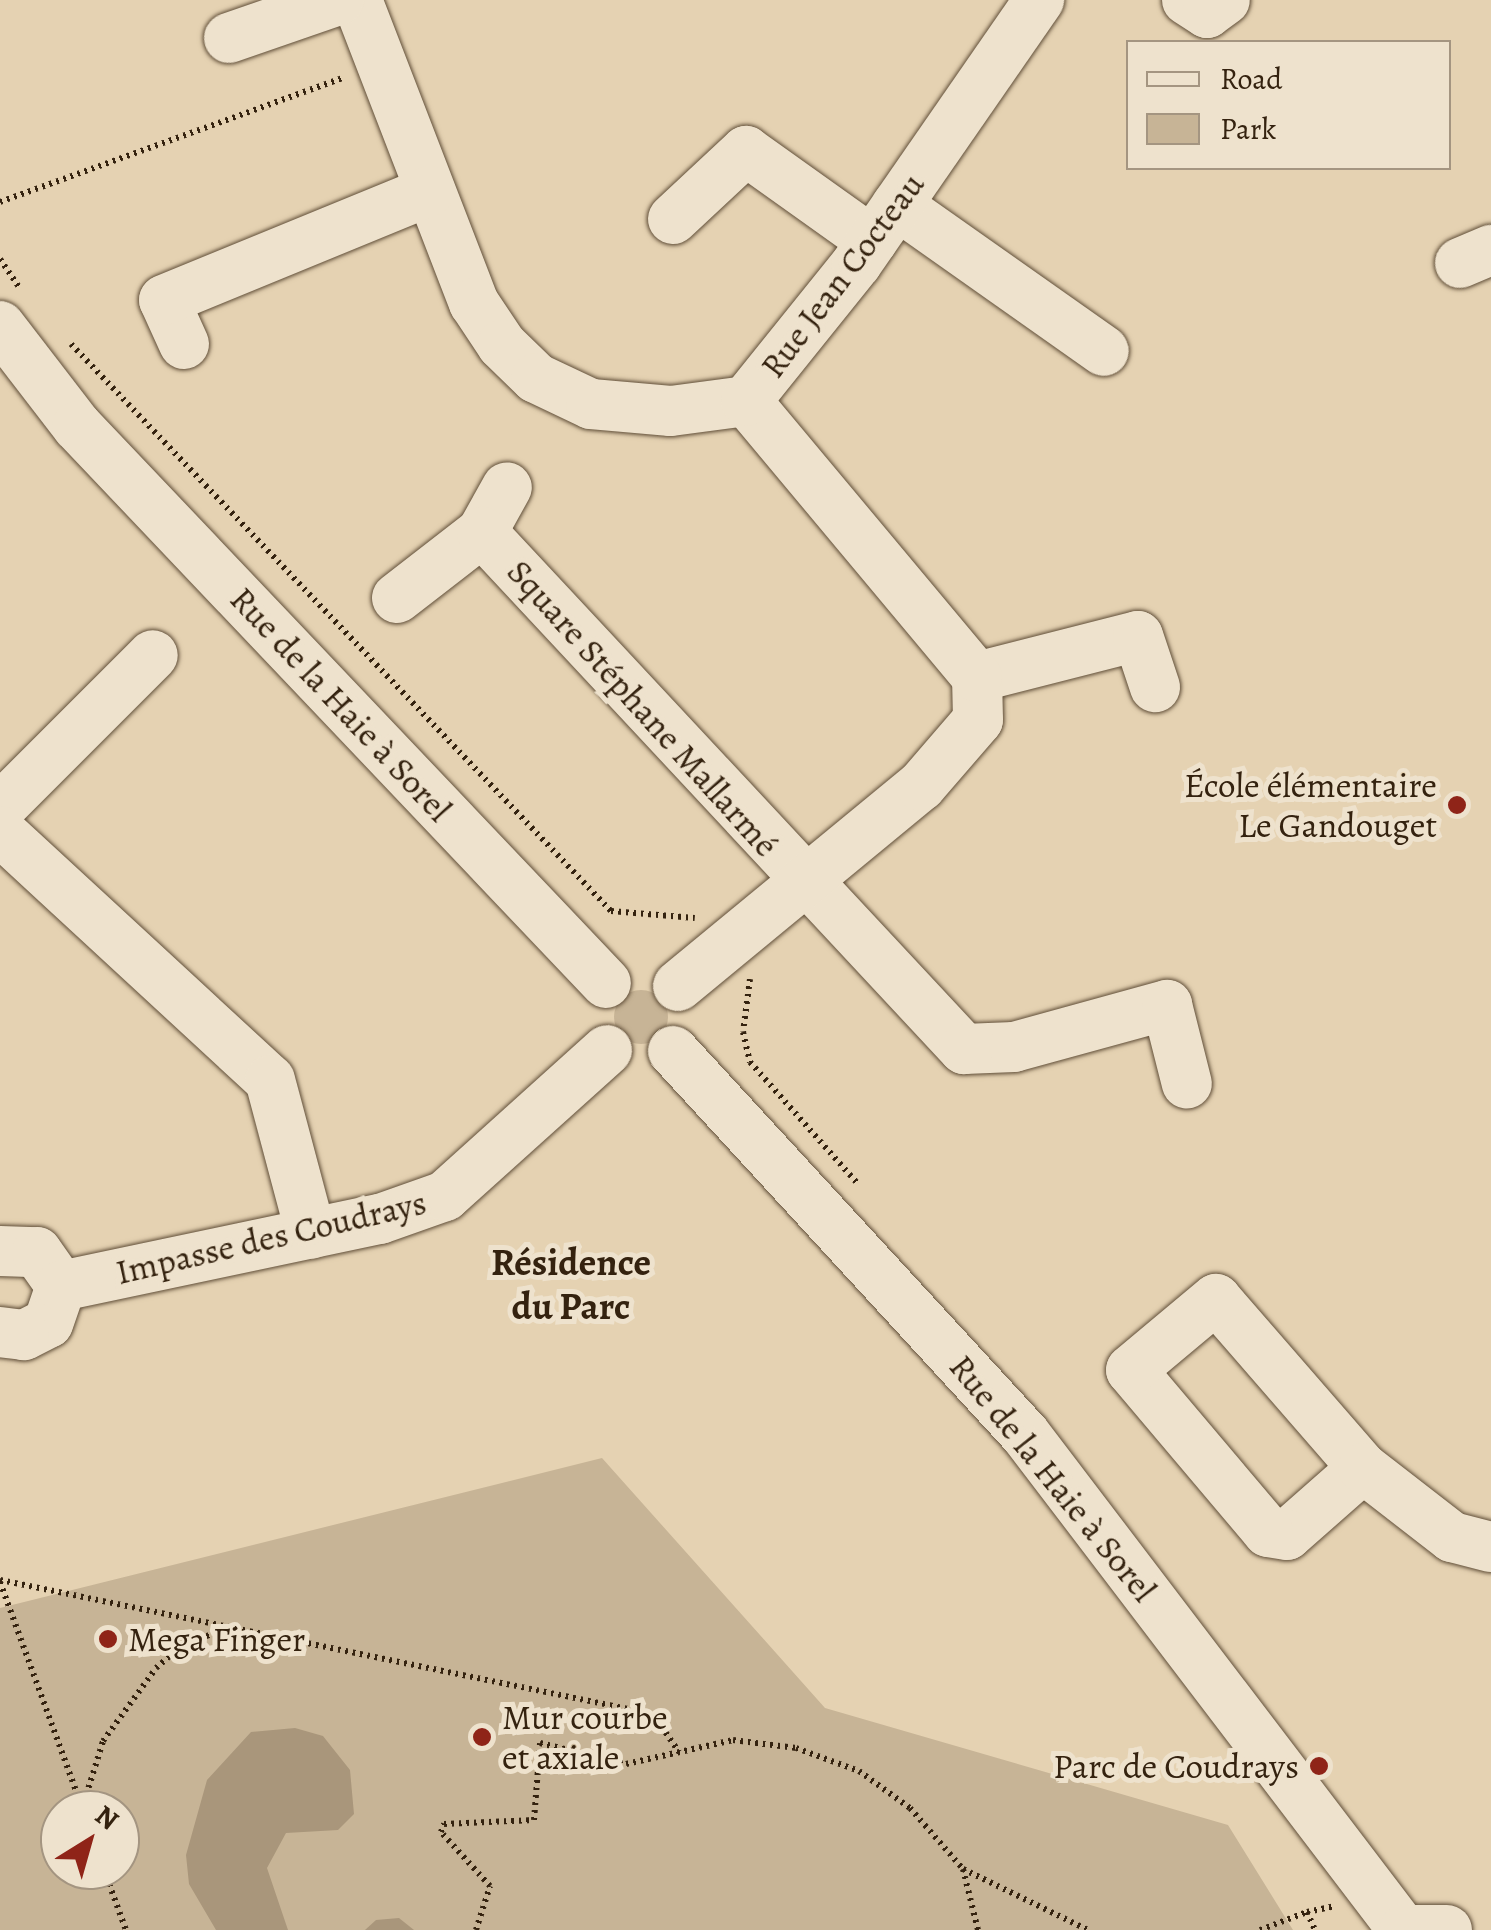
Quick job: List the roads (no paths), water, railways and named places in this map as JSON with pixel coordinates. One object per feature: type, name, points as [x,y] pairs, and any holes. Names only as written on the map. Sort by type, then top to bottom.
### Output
[{"type":"street","points":[[229,38],[339,0]]},
{"type":"street","points":[[357,0],[474,303],[536,378],[591,404],[671,411],[746,401]]},
{"type":"street","name":"Rue Jean Cocteau","points":[[977,677],[746,401],[885,223],[1039,0]]},
{"type":"street","points":[[674,219],[746,151],[885,223],[1104,351]]},
{"type":"street","points":[[184,344],[164,300],[430,191]]},
{"type":"street","name":"Rue de la Haie à Sorel","points":[[0,326],[77,426],[606,983]]},
{"type":"street","name":"Rue de la Haie à Sorel","points":[[0,365],[77,426]]},
{"type":"street","name":"Square Stéphane Mallarmé","points":[[398,598],[482,532],[507,487]]},
{"type":"street","name":"Square Stéphane Mallarmé","points":[[482,532],[804,885],[964,1049],[1014,1047],[1167,1006],[1187,1084]]},
{"type":"street","points":[[678,986],[922,786],[978,720],[977,677],[1138,636],[1155,687]]},
{"type":"street","points":[[0,808],[153,654]]},
{"type":"street","points":[[0,830],[270,1080],[311,1234]]},
{"type":"street","points":[[642,968],[678,986],[688,1012],[674,1051],[633,1064],[607,1050],[593,1024],[606,983],[642,968]]},
{"type":"street","name":"Impasse des Coudrays","points":[[61,1286],[311,1234],[445,1196],[607,1050]]},
{"type":"street","name":"Rue de la Haie à Sorel","points":[[674,1051],[1025,1434],[1403,1930]]},
{"type":"street","points":[[0,1251],[37,1252],[61,1286],[48,1323],[24,1336],[0,1332]]},
{"type":"street","points":[[1363,1468],[1276,1538],[1132,1362],[1216,1300],[1363,1468],[1452,1537],[1491,1547]]},
{"type":"street","points":[[1403,1930],[1447,1930]]},
{"type":"place","name":"École élémentaire Le Gandouget","points":[[1457,805]]},
{"type":"place","name":"Mega Finger","points":[[108,1639]]},
{"type":"place","name":"Mur courbe et axiale","points":[[482,1737]]},
{"type":"place","name":"Parc de Coudrays","points":[[1319,1766]]},
{"type":"district","name":"Résidence du Parc","points":[[571,1285]]}]
